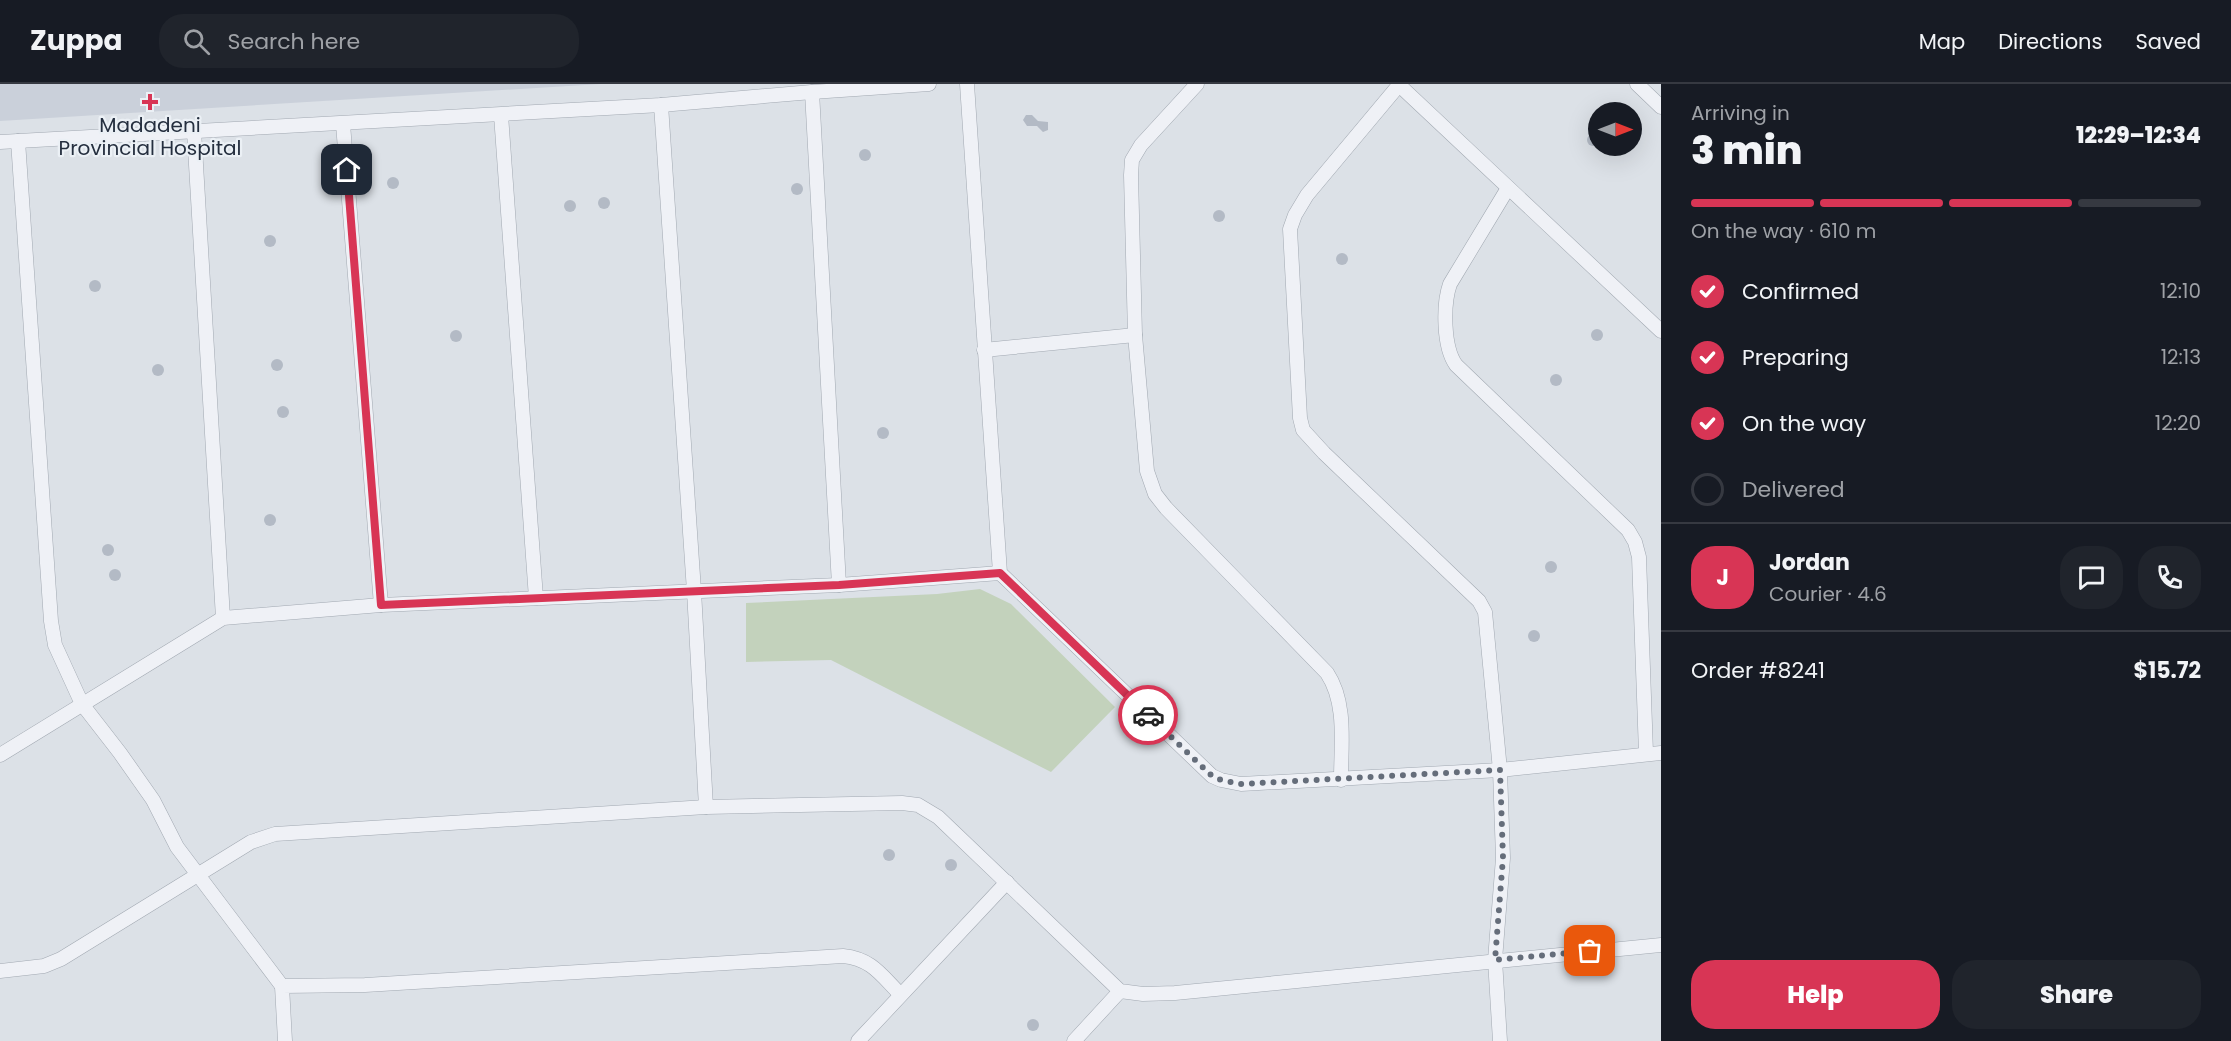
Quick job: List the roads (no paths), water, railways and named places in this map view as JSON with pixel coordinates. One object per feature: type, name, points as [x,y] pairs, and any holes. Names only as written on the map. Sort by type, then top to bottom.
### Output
[{"type":"street","points":[[0,142],[501,115],[930,84]]},
{"type":"street","points":[[967,84],[1000,573],[1212,776],[1221,780],[1241,784],[1341,780],[1500,770],[1661,753]]},
{"type":"street","points":[[1197,84],[1141,145],[1132,160],[1130,191],[1136,334],[1147,471],[1155,494],[1174,517],[1327,673],[1338,692],[1340,703],[1341,780]]},
{"type":"street","points":[[1637,84],[1661,107]]},
{"type":"street","points":[[1500,1041],[1495,960],[1503,858],[1500,770],[1487,621],[1479,601],[1324,453],[1303,430],[1300,418],[1290,229],[1307,195],[1398,85],[1661,331]]},
{"type":"street","points":[[812,92],[839,585]]},
{"type":"street","points":[[661,105],[694,591],[706,807]]},
{"type":"street","points":[[501,115],[536,598]]},
{"type":"street","points":[[343,124],[381,605]]},
{"type":"street","points":[[194,131],[223,618]]},
{"type":"street","points":[[18,141],[51,621],[55,645],[82,704],[153,800],[177,847],[282,986],[285,1041]]},
{"type":"street","points":[[1508,188],[1445,296],[1448,349],[1456,365],[1628,530],[1635,542],[1639,558],[1646,753]]},
{"type":"street","points":[[984,350],[1136,334]]},
{"type":"street","points":[[0,755],[223,618],[381,605],[839,585],[1000,573]]},
{"type":"street","points":[[0,971],[44,966],[62,959],[250,842],[274,834],[706,807],[902,803],[918,805],[938,817],[1120,992],[1175,993],[1661,945]]},
{"type":"street","points":[[858,1041],[1007,882]]},
{"type":"street","points":[[282,986],[365,985],[843,956],[856,957],[871,964],[900,994]]},
{"type":"street","points":[[1074,1041],[1120,992]]},
{"type":"place","name":"Madadeni Provincial Hospital","points":[[150,102]]}]
